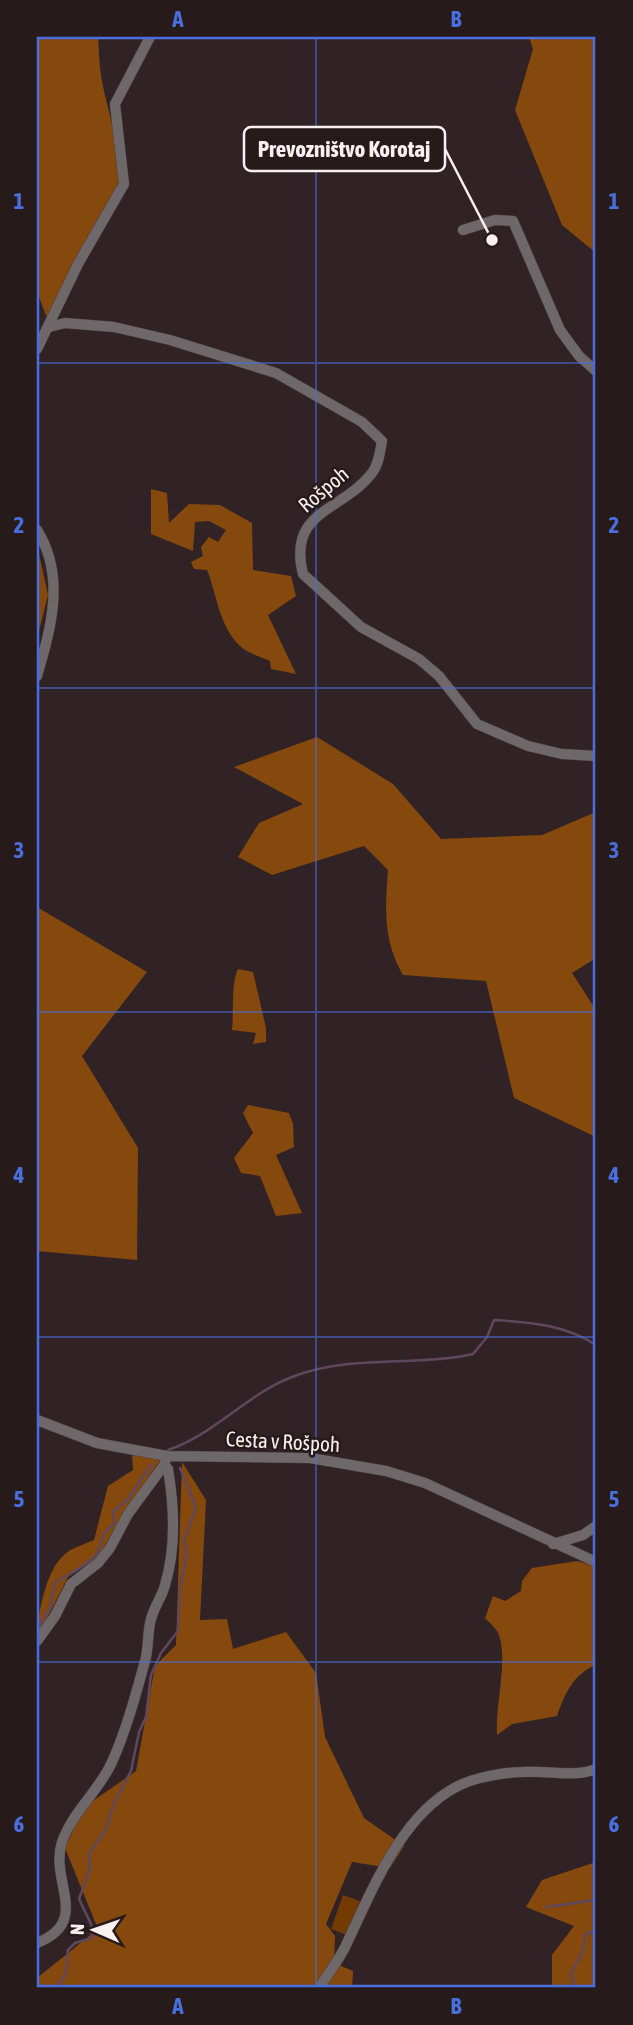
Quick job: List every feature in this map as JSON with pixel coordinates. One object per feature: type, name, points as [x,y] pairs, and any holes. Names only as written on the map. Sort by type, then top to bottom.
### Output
[{"type":"street","points":[[37,349],[78,264],[124,184],[115,104],[150,37]]},
{"type":"street","points":[[463,230],[495,220],[513,221],[560,330],[579,356],[596,371]]},
{"type":"street","name":"Rošpoh","points":[[49,327],[65,323],[95,325],[170,340],[287,377],[317,398],[362,422],[382,441],[376,465],[364,480],[308,525],[300,542],[303,574],[361,627],[419,659],[439,676],[477,724],[528,746],[596,756]]},
{"type":"street","points":[[37,530],[51,570],[54,613],[37,676]]},
{"type":"street","name":"Cesta v Rošpoh","points":[[37,1420],[97,1443],[165,1461],[310,1458],[386,1471],[446,1492],[596,1562]]},
{"type":"street","points":[[37,1641],[55,1616],[71,1584],[98,1563],[110,1548],[128,1514],[165,1461]]},
{"type":"street","points":[[37,1943],[52,1937],[64,1923],[65,1889],[60,1861],[62,1842],[87,1798],[98,1789],[113,1760],[146,1659],[151,1619],[165,1587],[170,1565],[172,1504],[165,1461]]},
{"type":"street","points":[[553,1544],[583,1535],[596,1527]]},
{"type":"street","points":[[319,1988],[346,1945],[363,1903],[405,1833],[434,1802],[463,1783],[494,1775],[583,1772],[596,1769]]},
{"type":"shaded area","points":[[37,37],[98,37],[101,75],[118,163],[116,195],[47,318],[37,292]]},
{"type":"shaded area","points":[[529,37],[596,37],[596,253],[562,225],[515,110],[533,49]]},
{"type":"shaded area","points":[[151,489],[167,493],[169,523],[189,504],[220,505],[252,523],[253,570],[291,576],[296,596],[268,615],[296,674],[271,669],[270,661],[240,646],[223,620],[207,570],[194,569],[191,562],[203,556],[201,547],[209,537],[218,542],[226,530],[209,521],[195,522],[193,551],[151,534]]},
{"type":"shaded area","points":[[37,545],[48,595],[37,639]]},
{"type":"shaded area","points":[[317,737],[393,784],[441,839],[542,835],[596,812],[596,958],[572,973],[596,1010],[596,1137],[514,1098],[486,981],[403,975],[392,950],[387,924],[388,870],[364,846],[272,875],[238,857],[259,823],[303,804],[234,767]]},
{"type":"shaded area","points":[[37,907],[147,972],[82,1056],[138,1148],[137,1260],[37,1251]]},
{"type":"shaded area","points":[[238,969],[253,972],[266,1028],[266,1042],[253,1044],[256,1033],[232,1030]]},
{"type":"shaded area","points":[[248,1105],[289,1113],[293,1124],[294,1147],[276,1155],[302,1213],[276,1216],[260,1176],[241,1173],[234,1158],[253,1133],[243,1113]]},
{"type":"shaded area","points":[[132,1454],[161,1459],[122,1515],[99,1556],[68,1577],[37,1638],[41,1606],[52,1571],[67,1553],[94,1540],[108,1486],[133,1470]]},
{"type":"shaded area","points":[[182,1462],[206,1500],[200,1620],[227,1619],[233,1649],[286,1632],[316,1673],[325,1737],[364,1818],[404,1846],[390,1868],[352,1862],[326,1924],[335,1936],[334,1963],[353,1971],[352,1988],[37,1988],[37,1978],[98,1929],[65,1848],[84,1807],[136,1771],[155,1666],[176,1645]]},
{"type":"shaded area","points":[[577,1561],[596,1566],[596,1665],[576,1679],[557,1716],[512,1724],[497,1735],[502,1671],[501,1646],[498,1633],[485,1618],[493,1596],[505,1601],[521,1591],[522,1581],[532,1568]]},
{"type":"shaded area","points":[[596,1862],[596,1988],[552,1988],[552,1955],[574,1926],[526,1907],[542,1880]]},
{"type":"shaded area","points":[[343,1895],[360,1901],[347,1935],[331,1929]]},
{"type":"waterway","points":[[168,1450],[200,1435],[276,1384],[314,1370],[360,1363],[428,1360],[473,1354],[487,1337],[494,1320],[560,1329],[596,1345]]},
{"type":"waterway","points":[[37,1629],[50,1608],[55,1582],[94,1557],[104,1534],[114,1524],[113,1512],[127,1500],[152,1464]]},
{"type":"waterway","points":[[56,1988],[66,1973],[68,1950],[75,1943],[92,1938],[91,1924],[79,1899],[90,1869],[89,1854],[107,1827],[114,1803],[131,1771],[139,1732],[146,1717],[151,1675],[161,1653],[178,1631],[180,1587],[187,1555],[184,1540],[196,1507],[180,1468]]},
{"type":"waterway","points":[[546,1907],[596,1900]]},
{"type":"waterway","points":[[575,1988],[571,1974],[584,1948],[585,1935],[596,1930]]},
{"type":"place","name":"Prevozništvo Korotaj","points":[[492,240]]}]
